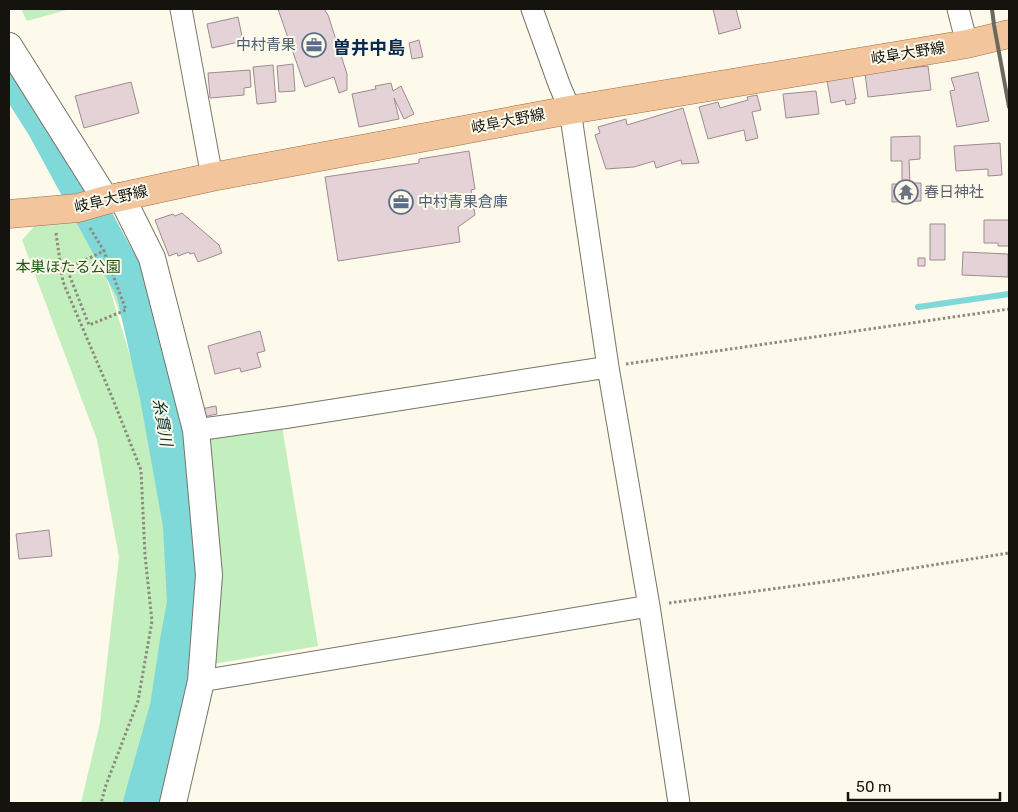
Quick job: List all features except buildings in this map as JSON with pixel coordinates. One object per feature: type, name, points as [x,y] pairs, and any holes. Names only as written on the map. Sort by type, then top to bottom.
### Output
[{"type":"main road","name":"岐阜大野線","points":[[9,214],[65,209],[212,177],[570,110],[967,44],[1009,34]]},
{"type":"street","points":[[181,9],[212,177]]},
{"type":"street","points":[[532,9],[570,110],[608,366],[649,606],[679,803]]},
{"type":"street","points":[[958,9],[967,44]]},
{"type":"street","points":[[9,46],[114,198],[152,258],[196,430],[209,575],[201,681],[173,803]]},
{"type":"street","points":[[196,430],[608,366]]},
{"type":"street","points":[[201,681],[649,606]]},
{"type":"path","points":[[65,209],[104,251],[126,310],[89,325],[67,269],[104,251]]},
{"type":"path","points":[[65,209],[63,282],[141,470],[145,555],[152,621],[138,701],[101,803]]},
{"type":"path","points":[[608,366],[1009,309]]},
{"type":"path","points":[[649,606],[838,580],[1009,553]]},
{"type":"green space","points":[[21,9],[70,9],[27,21]]},
{"type":"green space","name":"本巣ほたる公園","points":[[102,219],[108,225],[110,224],[149,298],[194,532],[188,664],[153,803],[81,803],[100,723],[119,557],[97,440],[22,240],[39,221]],"holes":[[[103,267],[133,350],[158,448]]]},
{"type":"green space","points":[[282,426],[318,646],[213,664],[205,439]]},
{"type":"waterway","name":"糸貫川","points":[[9,70],[45,127],[134,291],[158,397],[181,525],[185,603],[168,707],[141,803]]},
{"type":"waterway","points":[[918,307],[1009,294]]},
{"type":"railway","points":[[992,9],[1009,107]]},
{"type":"place","name":"中村青果","points":[[314,45]]},
{"type":"place","name":"春日神社","points":[[906,192]]},
{"type":"place","name":"中村青果倉庫","points":[[401,202]]},
{"type":"district","name":"曽井中島","points":[[369,48]]}]
